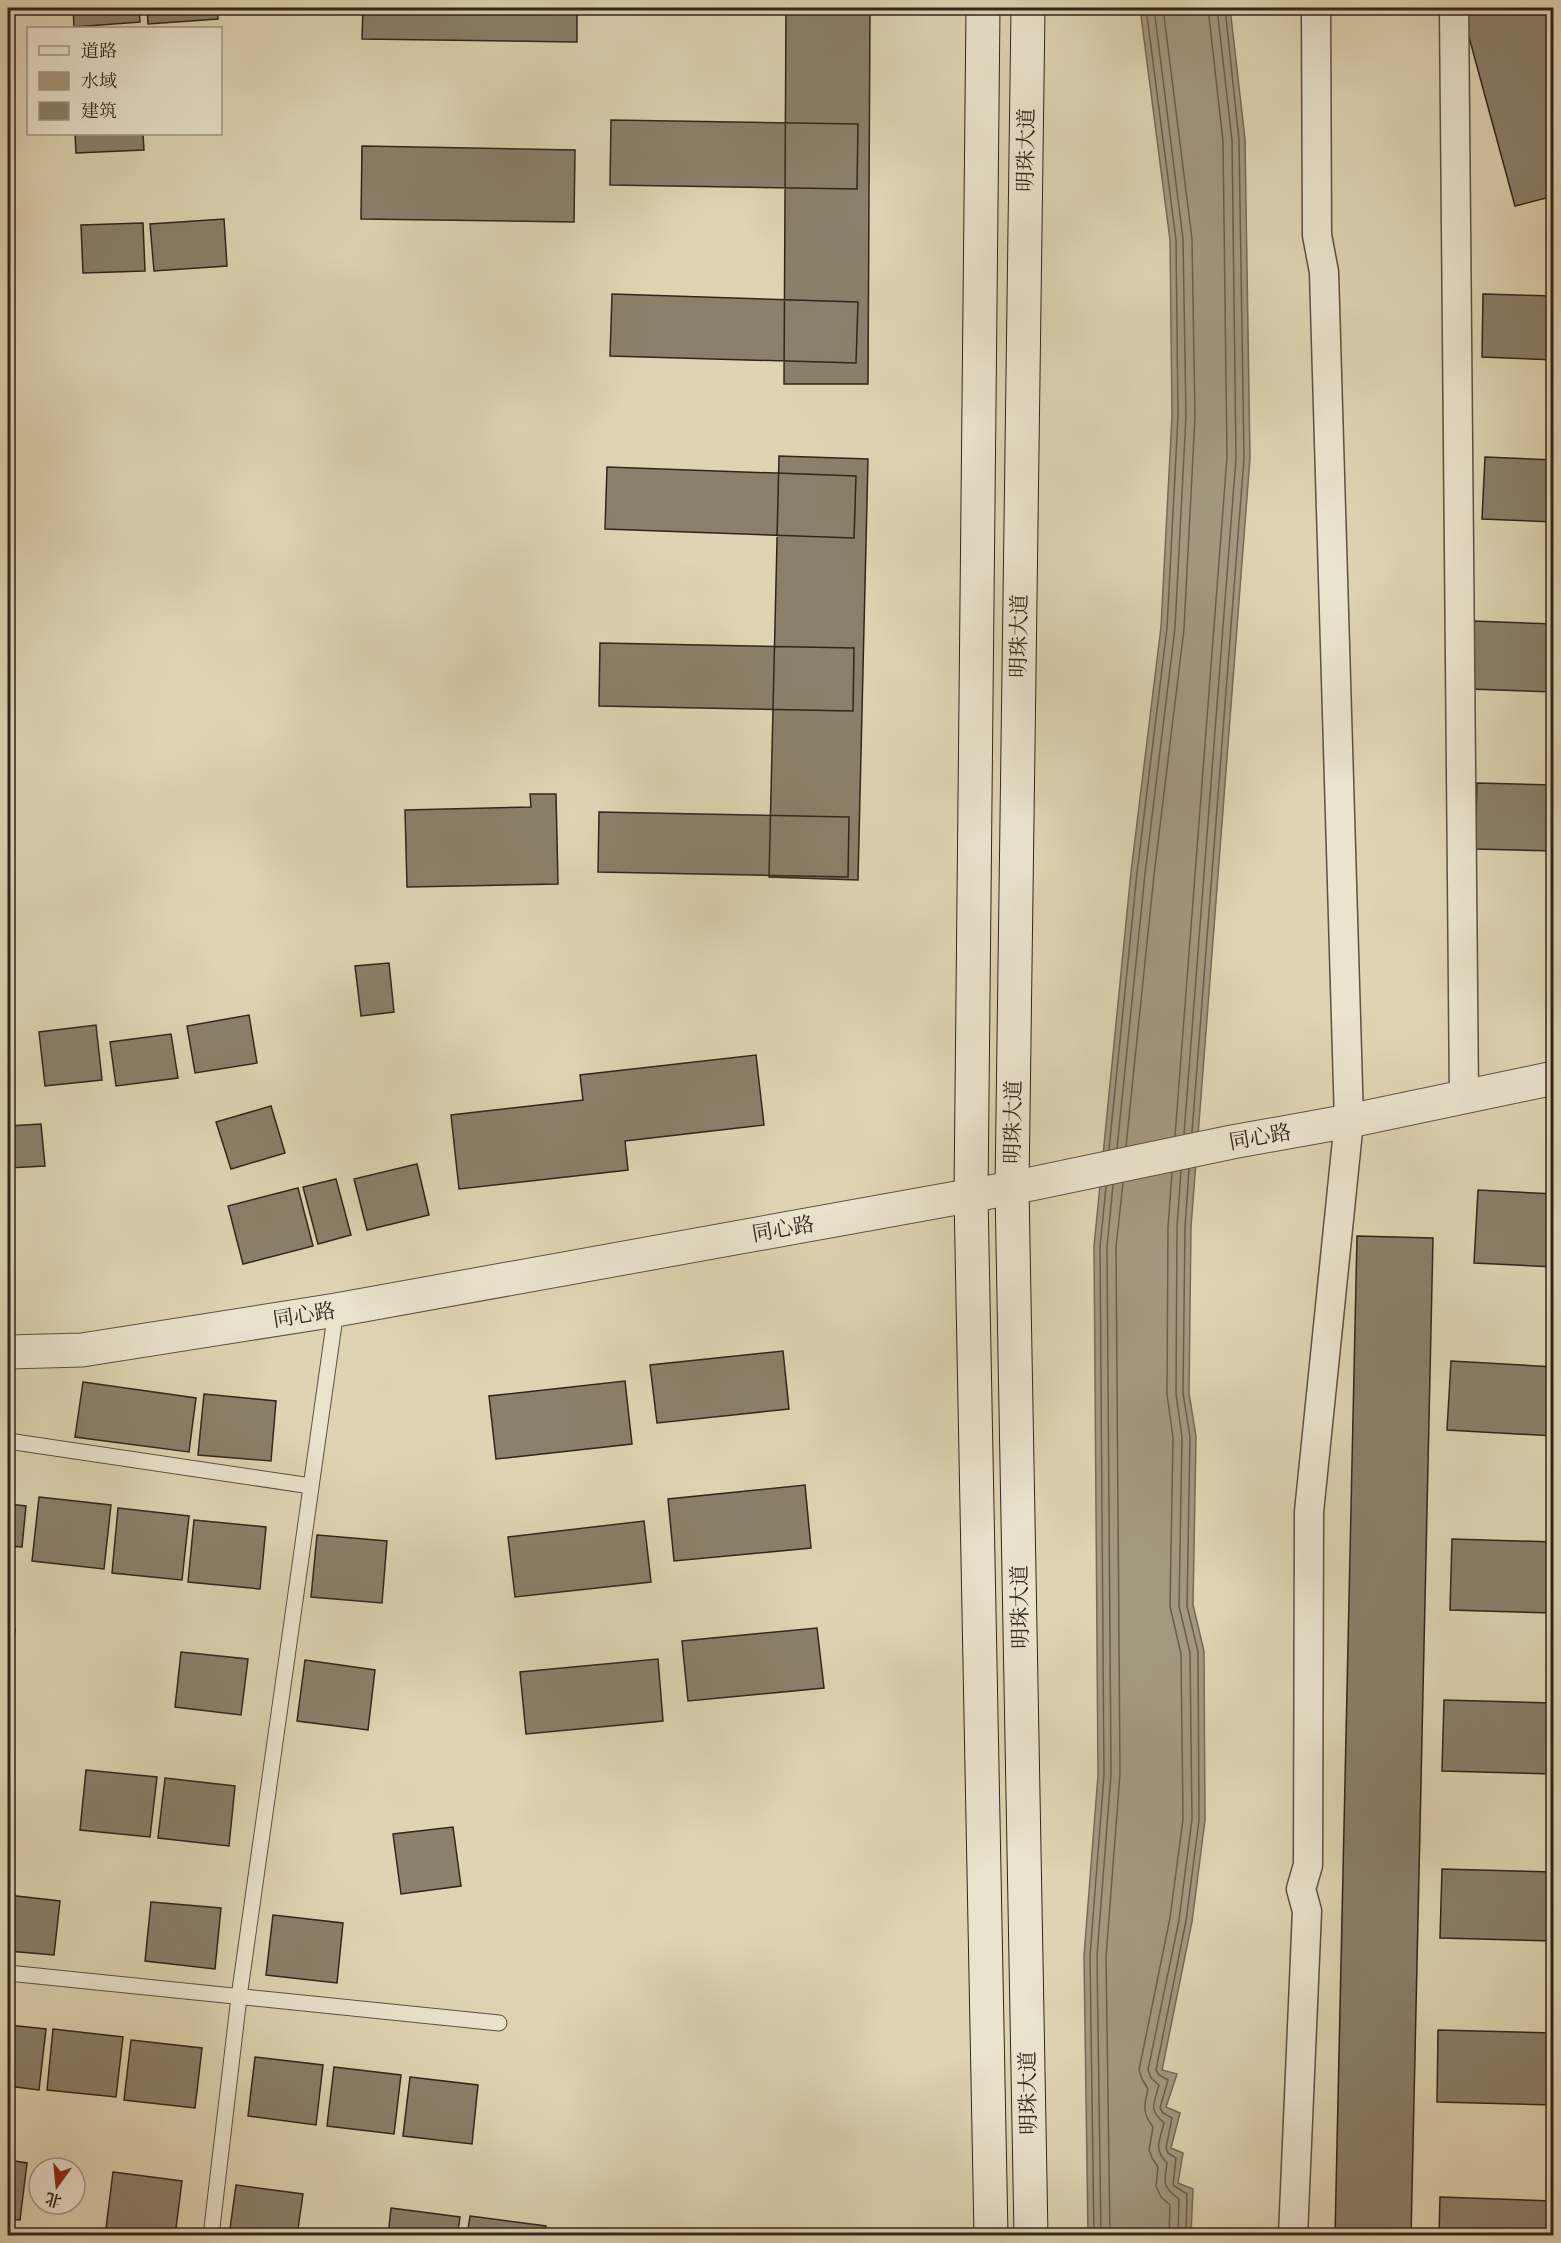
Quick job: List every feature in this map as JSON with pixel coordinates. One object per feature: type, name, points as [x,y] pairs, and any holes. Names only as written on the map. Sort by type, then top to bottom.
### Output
[{"type":"main road","name":"明珠大道","points":[[983,8],[971,1195],[991,2235]]},
{"type":"main road","name":"明珠大道","points":[[1028,8],[1012,1188],[1030,2235]]},
{"type":"main road","name":"同心路","points":[[8,1352],[82,1350],[336,1311],[1012,1188],[1554,1078]]},
{"type":"street","points":[[1293,2235],[1307,1911],[1301,1889],[1308,1865],[1309,1512],[1349,1121],[1324,272],[1317,235],[1316,8]]},
{"type":"street","points":[[1454,8],[1464,1098]]},
{"type":"lane","points":[[211,2235],[239,1997],[336,1311]]},
{"type":"lane","points":[[8,1441],[311,1486]]},
{"type":"lane","points":[[8,1973],[499,2023]]},
{"type":"water","points":[[1140,8],[1230,8],[1245,139],[1250,458],[1191,1227],[1189,1393],[1196,1436],[1193,1605],[1204,1651],[1205,1820],[1192,1922],[1162,2070],[1177,2074],[1166,2107],[1180,2113],[1171,2148],[1183,2153],[1178,2183],[1193,2189],[1191,2235],[1088,2236],[1084,1956],[1098,1775],[1094,1246],[1131,872],[1161,627],[1172,416],[1170,240]]},
{"type":"building","points":[[73,8],[139,8],[140,22],[74,27]]},
{"type":"building","points":[[147,8],[218,8],[218,19],[148,24]]},
{"type":"building","points":[[363,8],[577,8],[577,42],[362,39]]},
{"type":"building","points":[[646,8],[861,8],[861,12]]},
{"type":"building","points":[[786,8],[870,8],[868,384],[784,384]]},
{"type":"building","points":[[1492,8],[1554,8],[1554,196],[1515,206],[1463,15]]},
{"type":"building","points":[[611,120],[858,124],[857,189],[610,185]]},
{"type":"building","points":[[75,135],[143,135],[144,150],[76,153]]},
{"type":"building","points":[[362,146],[575,150],[574,222],[361,219]]},
{"type":"building","points":[[224,219],[227,266],[154,271],[150,224]]},
{"type":"building","points":[[143,223],[145,271],[83,273],[81,225]]},
{"type":"building","points":[[612,294],[858,302],[856,363],[610,356]]},
{"type":"building","points":[[1483,294],[1554,296],[1554,360],[1482,357]]},
{"type":"building","points":[[779,456],[868,459],[858,880],[769,877]]},
{"type":"building","points":[[1485,457],[1554,460],[1554,522],[1482,519]]},
{"type":"building","points":[[607,467],[856,476],[854,538],[605,529]]},
{"type":"building","points":[[1473,621],[1554,624],[1554,692],[1470,689]]},
{"type":"building","points":[[600,643],[854,648],[853,711],[599,706]]},
{"type":"building","points":[[1477,783],[1554,785],[1554,851],[1475,849]]},
{"type":"building","points":[[530,794],[556,794],[558,884],[407,887],[405,810],[531,807]]},
{"type":"building","points":[[599,812],[849,817],[848,877],[598,872]]},
{"type":"building","points":[[389,963],[394,1012],[361,1016],[355,966]]},
{"type":"building","points":[[249,1015],[257,1063],[195,1073],[187,1026]]},
{"type":"building","points":[[96,1025],[102,1080],[45,1086],[39,1032]]},
{"type":"building","points":[[171,1034],[178,1078],[116,1086],[110,1042]]},
{"type":"building","points":[[756,1055],[764,1125],[625,1141],[628,1170],[459,1189],[451,1115],[583,1100],[580,1075]]},
{"type":"building","points":[[271,1106],[285,1153],[231,1169],[216,1122]]},
{"type":"building","points":[[41,1124],[45,1166],[8,1168],[8,1126]]},
{"type":"building","points":[[417,1164],[429,1215],[367,1230],[354,1179]]},
{"type":"building","points":[[336,1179],[351,1235],[318,1244],[303,1187]]},
{"type":"building","points":[[298,1188],[313,1246],[243,1264],[228,1206]]},
{"type":"building","points":[[1478,1190],[1554,1194],[1554,1267],[1474,1263]]},
{"type":"building","points":[[1357,1236],[1433,1238],[1411,2236],[1335,2236]]},
{"type":"building","points":[[783,1351],[789,1409],[657,1423],[650,1365]]},
{"type":"building","points":[[1451,1361],[1554,1367],[1554,1436],[1447,1430]]},
{"type":"building","points":[[625,1381],[632,1444],[496,1459],[489,1396]]},
{"type":"building","points":[[83,1382],[196,1398],[189,1452],[75,1437]]},
{"type":"building","points":[[204,1394],[276,1401],[271,1461],[198,1455]]},
{"type":"building","points":[[805,1485],[811,1548],[674,1561],[668,1499]]},
{"type":"building","points":[[39,1497],[111,1505],[104,1569],[32,1561]]},
{"type":"building","points":[[8,1504],[26,1506],[22,1547],[8,1546]]},
{"type":"building","points":[[118,1508],[189,1516],[182,1580],[112,1573]]},
{"type":"building","points":[[194,1520],[266,1527],[260,1589],[188,1582]]},
{"type":"building","points":[[644,1521],[651,1582],[515,1597],[508,1537]]},
{"type":"building","points":[[317,1535],[387,1541],[382,1603],[311,1597]]},
{"type":"building","points":[[1452,1539],[1554,1542],[1554,1613],[1450,1610]]},
{"type":"building","points":[[8,1628],[15,1629],[8,1690]]},
{"type":"building","points":[[817,1628],[824,1688],[688,1701],[682,1641]]},
{"type":"building","points":[[181,1652],[248,1659],[241,1715],[175,1707]]},
{"type":"building","points":[[658,1659],[663,1721],[526,1734],[520,1672]]},
{"type":"building","points":[[305,1660],[375,1670],[368,1730],[297,1721]]},
{"type":"building","points":[[1444,1700],[1554,1703],[1554,1774],[1442,1771]]},
{"type":"building","points":[[86,1770],[157,1777],[150,1837],[80,1830]]},
{"type":"building","points":[[165,1778],[235,1786],[229,1846],[158,1838]]},
{"type":"building","points":[[453,1827],[461,1886],[401,1894],[393,1834]]},
{"type":"building","points":[[1442,1869],[1554,1872],[1554,1941],[1440,1938]]},
{"type":"building","points":[[8,1895],[60,1901],[54,1955],[8,1951]]},
{"type":"building","points":[[151,1902],[221,1908],[215,1969],[145,1961]]},
{"type":"building","points":[[273,1915],[343,1923],[337,1983],[266,1975]]},
{"type":"building","points":[[8,2025],[46,2029],[39,2090],[8,2086]]},
{"type":"building","points":[[53,2029],[123,2037],[116,2097],[47,2090]]},
{"type":"building","points":[[1438,2030],[1554,2033],[1554,2105],[1437,2102]]},
{"type":"building","points":[[131,2040],[202,2048],[195,2108],[124,2100]]},
{"type":"building","points":[[255,2057],[323,2065],[316,2125],[248,2116]]},
{"type":"building","points":[[334,2067],[401,2075],[394,2134],[327,2126]]},
{"type":"building","points":[[410,2077],[478,2085],[472,2144],[403,2136]]},
{"type":"building","points":[[8,2160],[27,2163],[20,2220],[8,2219]]},
{"type":"building","points":[[113,2172],[182,2181],[175,2236],[106,2228]]},
{"type":"building","points":[[236,2185],[303,2194],[297,2236],[229,2236]]},
{"type":"building","points":[[1440,2197],[1554,2201],[1554,2236],[1439,2236]]},
{"type":"building","points":[[391,2208],[460,2217],[457,2236],[388,2236]]},
{"type":"building","points":[[470,2216],[546,2226],[545,2236],[467,2236]]}]
